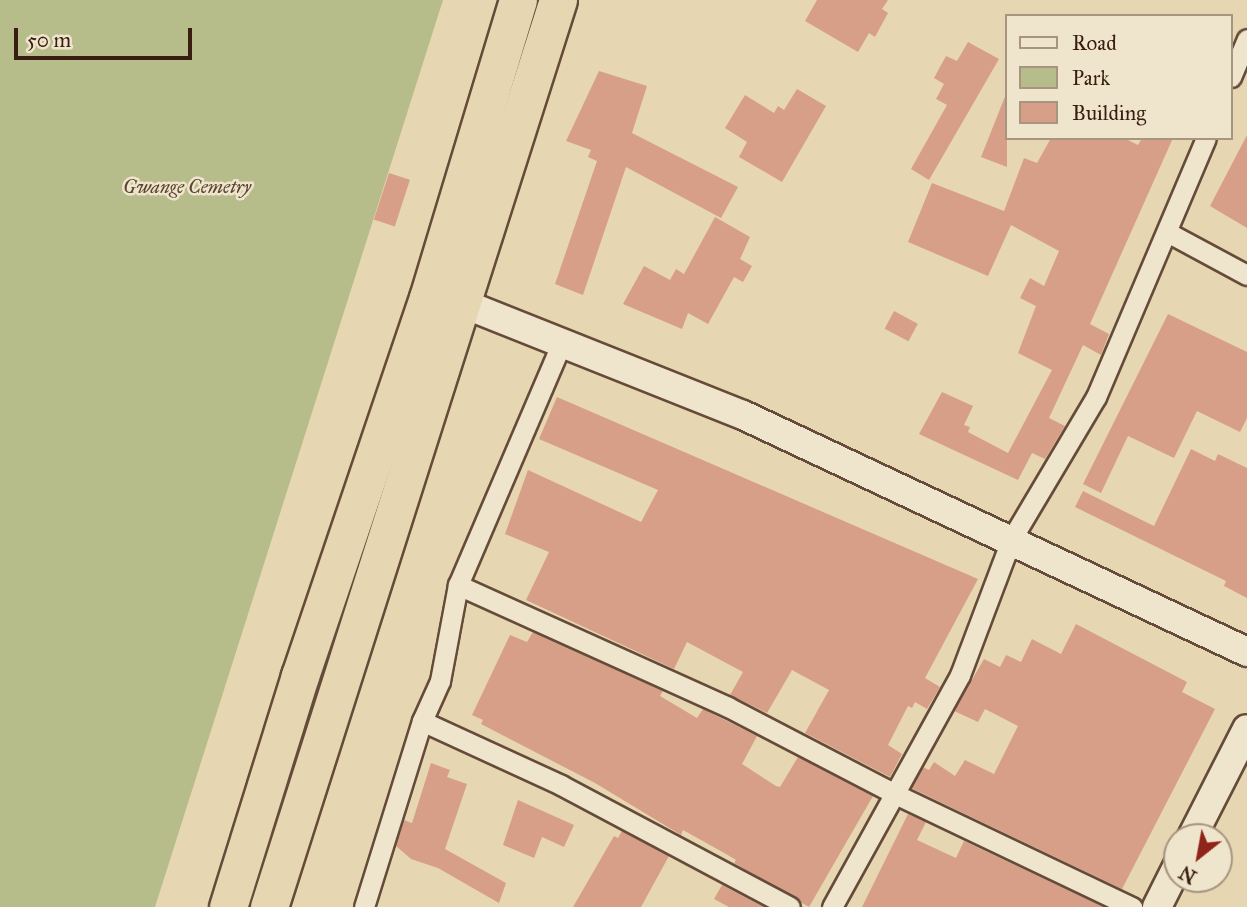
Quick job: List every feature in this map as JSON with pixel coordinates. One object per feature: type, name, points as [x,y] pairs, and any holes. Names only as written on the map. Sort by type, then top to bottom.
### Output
[{"type":"highway","points":[[228,907],[300,676],[428,298],[518,0]]},
{"type":"highway","points":[[269,907],[464,304],[558,0]]},
{"type":"main road","points":[[428,298],[464,304],[743,415],[1247,652]]},
{"type":"main road","points":[[1199,823],[1247,729]]},
{"type":"street","points":[[1233,72],[1247,38]]},
{"type":"street","points":[[832,907],[960,675],[1011,540],[1096,397],[1205,140]]},
{"type":"street","points":[[1167,232],[1247,275]]},
{"type":"street","points":[[364,907],[422,721],[440,681],[458,585],[562,342]]},
{"type":"street","points":[[458,585],[716,702],[895,794],[1132,907]]},
{"type":"street","points":[[422,721],[561,785],[790,907]]},
{"type":"green space","name":"Gwange Cemetry","points":[[0,0],[443,0],[155,907],[0,907]]},
{"type":"building","points":[[817,0],[888,0],[882,9],[888,13],[875,37],[869,33],[858,52],[805,21]]},
{"type":"building","points":[[968,42],[999,59],[929,180],[911,169],[947,105],[936,99],[944,84],[934,78],[946,56],[957,61]]},
{"type":"building","points":[[599,71],[647,86],[632,133],[738,187],[721,218],[626,167],[583,295],[555,284],[597,161],[588,157],[591,150],[566,141]]},
{"type":"building","points":[[797,89],[826,106],[782,182],[739,157],[747,142],[725,128],[745,95],[774,113],[778,106],[784,110]]},
{"type":"building","points":[[1006,94],[1007,167],[981,157]]},
{"type":"building","points":[[1247,135],[1247,228],[1210,206]]},
{"type":"building","points":[[1050,140],[1128,140],[1138,145],[1141,140],[1172,140],[1090,324],[1109,334],[1101,355],[1083,345],[1049,418],[1065,426],[1045,459],[1032,453],[1018,480],[919,434],[942,392],[973,406],[964,425],[970,427],[968,432],[1008,453],[1052,370],[1018,353],[1036,306],[1020,298],[1030,278],[1044,286],[1059,251],[1011,225],[988,276],[908,242],[932,183],[1004,211],[1024,158],[1037,163]]},
{"type":"building","points":[[389,173],[410,180],[395,226],[374,220]]},
{"type":"building","points":[[715,217],[750,237],[740,259],[752,266],[743,282],[734,277],[708,324],[688,313],[682,329],[623,304],[644,266],[670,280],[676,269],[684,274]]},
{"type":"building","points":[[894,311],[918,324],[908,341],[885,329]]},
{"type":"building","points":[[1168,314],[1247,352],[1247,418],[1240,432],[1197,411],[1174,458],[1128,436],[1101,493],[1083,484]]},
{"type":"building","points":[[557,397],[978,579],[925,678],[940,687],[927,709],[915,702],[912,708],[908,706],[888,745],[902,754],[890,777],[805,733],[829,690],[792,670],[767,713],[730,695],[743,672],[687,642],[674,669],[526,600],[549,552],[505,534],[528,470],[641,522],[658,490],[539,439]]},
{"type":"building","points":[[1191,449],[1215,461],[1218,454],[1247,468],[1247,598],[1224,586],[1226,581],[1075,507],[1083,491],[1154,526]]},
{"type":"building","points":[[1076,624],[1187,682],[1182,692],[1215,709],[1122,889],[911,788],[923,767],[929,770],[934,762],[955,776],[965,760],[994,774],[1018,726],[985,709],[978,722],[954,711],[984,659],[1000,667],[1006,655],[1021,662],[1032,639],[1061,654]]},
{"type":"building","points":[[533,632],[663,691],[660,696],[697,718],[703,709],[757,736],[742,764],[776,786],[780,787],[798,757],[873,796],[809,907],[683,830],[681,835],[595,783],[481,724],[483,720],[472,715],[510,635],[527,642]]},
{"type":"building","points":[[431,763],[450,770],[447,777],[467,784],[445,849],[506,883],[499,903],[438,868],[411,859],[396,846],[404,820],[412,823]]},
{"type":"building","points":[[518,800],[574,825],[564,847],[542,837],[534,858],[503,845]]},
{"type":"building","points":[[908,814],[926,822],[917,840],[956,858],[964,841],[1104,907],[862,907]]},
{"type":"building","points":[[622,831],[669,856],[641,907],[573,907],[614,836],[618,838]]},
{"type":"building","points":[[722,885],[764,907],[729,907],[714,899]]}]
